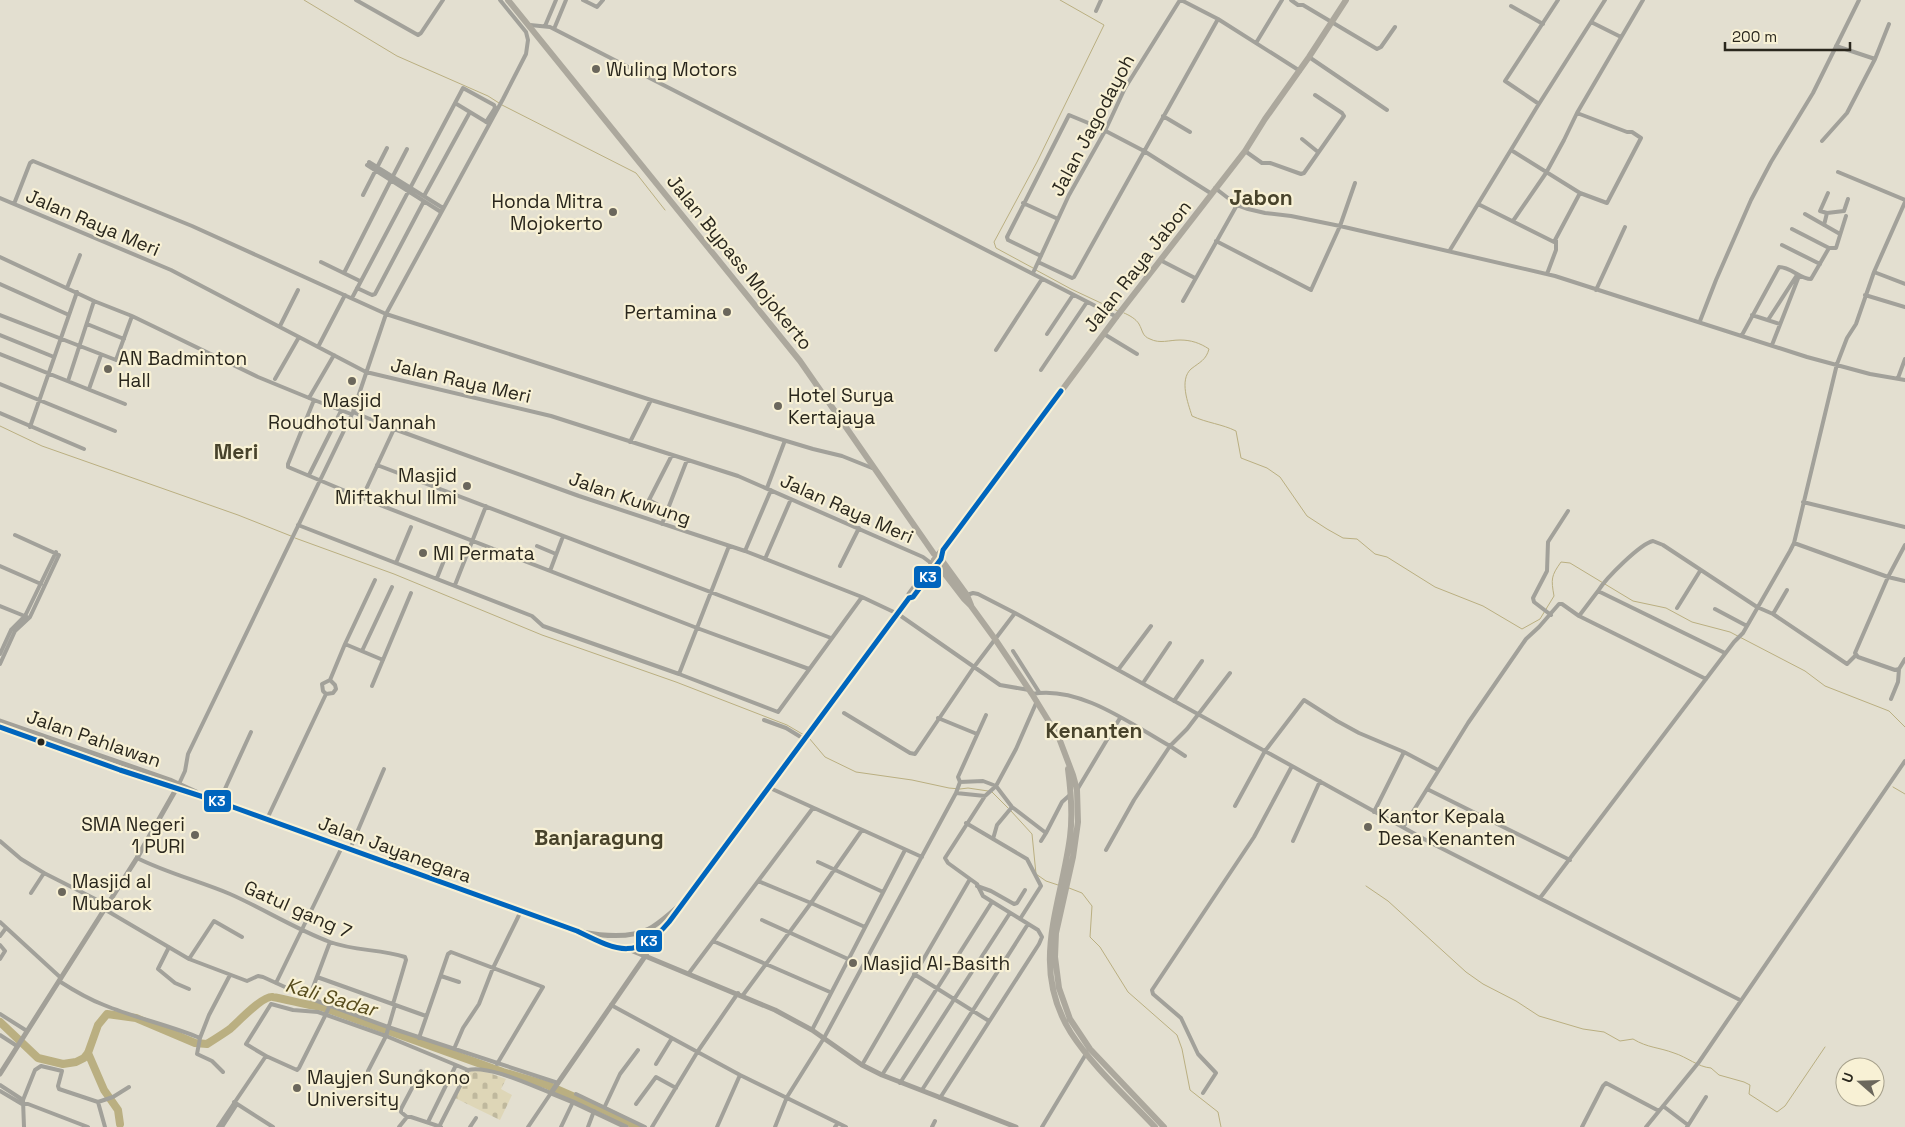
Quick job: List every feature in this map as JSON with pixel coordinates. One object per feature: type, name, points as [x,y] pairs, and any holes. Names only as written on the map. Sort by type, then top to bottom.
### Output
[{"type":"highway","name":"Jalan Bypass Mojokerto","points":[[508,0],[800,361],[937,557],[964,599],[1033,692],[1059,738],[1074,792],[1066,876],[1049,944],[1050,970],[1056,996],[1064,1020],[1086,1053],[1155,1127]]},
{"type":"highway","name":"Jalan Raya Jabon","points":[[937,557],[1123,308],[1244,151],[1300,71],[1346,0]]},
{"type":"highway","name":"Jalan Bypass Mojokerto","points":[[937,557],[967,595],[971,606]]},
{"type":"highway","name":"Jalan Bypass Mojokerto","points":[[1061,894],[1055,957],[1059,988],[1067,1011],[1078,1032],[1090,1048],[1164,1127]]},
{"type":"main road","name":"Jalan Jayanegara","points":[[178,786],[577,931],[618,948],[634,951],[652,942],[660,935],[909,598],[913,597],[937,557]]},
{"type":"main road","name":"Jalan Pahlawan","points":[[0,721],[32,735],[178,786]]},
{"type":"main road","name":"Jalan Pahlawan","points":[[0,727],[32,735]]},
{"type":"main road","points":[[0,1074],[137,858],[178,786]]},
{"type":"main road","name":"Jalan Jayanegara","points":[[577,931],[598,935],[620,935],[648,929],[681,905]]},
{"type":"main road","points":[[653,926],[657,927],[660,935]]},
{"type":"main road","points":[[618,948],[616,942],[620,935]]},
{"type":"main road","points":[[626,1127],[551,1093],[646,955],[652,942]]},
{"type":"main road","points":[[634,951],[776,1010],[812,1030],[862,1065],[882,1075],[1009,1126],[1016,1127]]},
{"type":"street","points":[[356,0],[363,2],[418,35],[443,0]]},
{"type":"street","points":[[487,123],[503,99],[526,54],[528,40],[526,32],[500,0]]},
{"type":"street","points":[[545,26],[556,0]]},
{"type":"street","points":[[554,29],[566,0]]},
{"type":"street","points":[[583,0],[598,7],[603,0]]},
{"type":"street","points":[[1096,11],[1101,0]]},
{"type":"street","points":[[1180,0],[1218,19],[1300,71]]},
{"type":"street","name":"Jalan Jagodayoh","points":[[1033,272],[1069,195],[1105,130],[1125,88],[1180,0]]},
{"type":"street","points":[[1256,43],[1282,0]]},
{"type":"street","points":[[1291,0],[1298,5],[1303,5],[1378,50],[1395,27]]},
{"type":"street","points":[[1537,107],[1505,81],[1558,0]]},
{"type":"street","points":[[1450,250],[1510,150],[1605,0]]},
{"type":"street","points":[[1513,222],[1546,173],[1572,122],[1643,0]]},
{"type":"street","points":[[1700,321],[1754,193],[1813,93],[1859,0]]},
{"type":"street","points":[[1511,6],[1543,24]]},
{"type":"street","points":[[1038,262],[1072,278],[1074,277],[1218,19]]},
{"type":"street","points":[[1591,22],[1621,37]]},
{"type":"street","points":[[1822,141],[1847,113],[1875,59],[1889,24]]},
{"type":"street","points":[[530,25],[554,29],[1117,316]]},
{"type":"street","points":[[1836,46],[1875,59]]},
{"type":"street","points":[[1309,57],[1388,110]]},
{"type":"street","points":[[178,786],[184,773],[188,754],[352,413],[386,314],[495,108],[493,105],[462,88],[352,298]]},
{"type":"street","points":[[1244,151],[1262,163],[1270,163],[1301,174],[1305,172],[1344,115],[1315,95]]},
{"type":"street","points":[[455,102],[487,123]]},
{"type":"street","points":[[357,288],[372,295],[375,294],[470,112]]},
{"type":"street","points":[[1041,256],[1006,238],[1069,115],[1105,130],[1237,205],[1265,213],[1291,216],[1450,250],[1547,274],[1772,345],[1870,374],[1905,380]]},
{"type":"street","points":[[1510,150],[1580,193],[1605,203],[1608,202],[1641,138],[1632,132],[1576,115]]},
{"type":"street","points":[[1163,116],[1190,132]]},
{"type":"street","points":[[1302,138],[1318,152]]},
{"type":"street","points":[[363,195],[387,148]]},
{"type":"street","points":[[344,273],[407,149]]},
{"type":"street","points":[[14,204],[30,164],[33,161],[192,226],[386,314],[651,400],[813,449],[831,452],[876,469]]},
{"type":"street","points":[[368,163],[442,210]]},
{"type":"street","points":[[1540,898],[1725,653],[1743,633],[1794,543],[1837,364],[1847,338],[1856,324],[1865,294],[1905,201],[1838,172]]},
{"type":"street","points":[[1216,241],[1310,290],[1340,226],[1355,183]]},
{"type":"street","points":[[1547,274],[1556,250],[1556,240],[1580,193]]},
{"type":"street","points":[[1828,193],[1820,211],[1826,213],[1844,211],[1848,199]]},
{"type":"street","name":"Jalan Raya Meri","points":[[0,199],[171,270],[366,372],[543,414],[743,478],[859,528],[937,557]]},
{"type":"street","points":[[1023,203],[1058,219]]},
{"type":"street","points":[[1478,204],[1552,242],[1556,240]]},
{"type":"street","points":[[1183,301],[1237,205]]},
{"type":"street","points":[[1824,225],[1826,213]]},
{"type":"street","points":[[1806,214],[1840,234]]},
{"type":"street","points":[[1792,229],[1829,248],[1836,248],[1846,216]]},
{"type":"street","points":[[1596,290],[1625,227]]},
{"type":"street","points":[[1782,245],[1820,264]]},
{"type":"street","points":[[1742,335],[1779,267],[1784,267],[1810,280],[1829,248]]},
{"type":"street","points":[[67,288],[80,255]]},
{"type":"street","name":"Jalan Kuwung","points":[[0,257],[94,301],[132,316],[258,377],[311,399],[579,496],[745,551],[862,596],[898,614],[1004,686],[1086,699],[1185,756]]},
{"type":"street","points":[[1160,260],[1195,278]]},
{"type":"street","points":[[321,262],[360,281]]},
{"type":"street","points":[[1874,272],[1905,284]]},
{"type":"street","points":[[1768,320],[1798,275]]},
{"type":"street","points":[[1772,345],[1798,275]]},
{"type":"street","points":[[996,350],[1042,279]]},
{"type":"street","points":[[0,284],[69,315]]},
{"type":"street","points":[[280,326],[298,290]]},
{"type":"street","points":[[30,427],[76,292]]},
{"type":"street","points":[[1865,294],[1905,308]]},
{"type":"street","points":[[318,347],[345,295]]},
{"type":"street","points":[[1047,334],[1073,295]]},
{"type":"street","points":[[68,381],[94,301]]},
{"type":"street","points":[[1041,370],[1088,302]]},
{"type":"street","points":[[0,315],[117,360],[132,316]]},
{"type":"street","points":[[1752,315],[1780,324]]},
{"type":"street","points":[[87,324],[124,339]]},
{"type":"street","points":[[1104,334],[1137,354]]},
{"type":"street","points":[[0,335],[54,357]]},
{"type":"street","points":[[275,379],[299,337]]},
{"type":"street","points":[[0,354],[126,404]]},
{"type":"street","points":[[89,389],[101,355]]},
{"type":"street","points":[[334,355],[311,399],[288,465],[290,468],[472,541],[809,669]]},
{"type":"street","points":[[1898,378],[1905,359]]},
{"type":"street","points":[[0,384],[115,431]]},
{"type":"street","points":[[630,442],[651,400]]},
{"type":"street","points":[[309,475],[341,410]]},
{"type":"street","points":[[0,414],[84,449]]},
{"type":"street","points":[[362,498],[394,430]]},
{"type":"street","points":[[745,551],[769,489],[784,443]]},
{"type":"street","points":[[660,506],[649,501],[672,455]]},
{"type":"street","points":[[662,524],[687,460]]},
{"type":"street","points":[[377,465],[831,638]]},
{"type":"street","points":[[765,559],[791,499]]},
{"type":"street","points":[[1803,502],[1905,527]]},
{"type":"street","points":[[455,585],[486,506]]},
{"type":"street","points":[[1549,614],[1534,602],[1533,598],[1547,571],[1548,542],[1568,511]]},
{"type":"street","points":[[297,527],[438,578],[532,616],[542,626],[679,674],[777,714]]},
{"type":"street","points":[[396,563],[411,527]]},
{"type":"street","points":[[840,566],[859,528]]},
{"type":"street","points":[[0,664],[15,631],[27,617],[59,556],[56,552],[15,535]]},
{"type":"street","points":[[550,571],[562,539]]},
{"type":"street","points":[[1579,616],[1604,581],[1644,545],[1654,541],[1757,607],[1774,614],[1847,664],[1856,655],[1856,651],[1888,577],[1905,545]]},
{"type":"street","points":[[1794,543],[1888,577],[1905,581]]},
{"type":"street","points":[[537,546],[556,554]]},
{"type":"street","points":[[679,674],[730,546]]},
{"type":"street","points":[[0,654],[11,630],[27,617],[56,552]]},
{"type":"street","points":[[438,578],[446,558]]},
{"type":"street","points":[[0,566],[41,584]]},
{"type":"street","points":[[1677,608],[1700,571]]},
{"type":"street","points":[[326,694],[323,691],[322,684],[330,680],[375,580]]},
{"type":"street","points":[[362,651],[392,587]]},
{"type":"street","points":[[1598,590],[1725,653]]},
{"type":"street","points":[[1774,614],[1787,590]]},
{"type":"street","points":[[372,686],[412,593]]},
{"type":"street","points":[[967,595],[978,594],[1015,613],[1374,812],[1404,826],[1435,845],[1740,1000]]},
{"type":"street","points":[[772,722],[862,596]]},
{"type":"street","points":[[1404,826],[1438,770],[1526,639],[1561,604],[1579,616],[1706,679]]},
{"type":"street","points":[[0,606],[27,617]]},
{"type":"street","points":[[1715,610],[1747,626]]},
{"type":"street","points":[[844,713],[912,754],[917,752],[938,718],[1015,613]]},
{"type":"street","points":[[1118,670],[1151,626]]},
{"type":"street","points":[[0,641],[5,643]]},
{"type":"street","points":[[1143,684],[1170,643]]},
{"type":"street","points":[[345,644],[383,660]]},
{"type":"street","points":[[1013,651],[1033,692]]},
{"type":"street","points":[[1856,655],[1892,670],[1899,668],[1905,659]]},
{"type":"street","points":[[1174,700],[1202,661]]},
{"type":"street","points":[[1891,699],[1900,674],[1899,668]]},
{"type":"street","points":[[1106,850],[1134,800],[1170,746],[1187,729],[1230,672]]},
{"type":"street","points":[[326,694],[330,694],[336,689],[330,680]]},
{"type":"street","points":[[268,820],[326,694]]},
{"type":"street","points":[[1235,806],[1265,751],[1305,700],[1358,733],[1404,752],[1438,770]]},
{"type":"street","points":[[1026,890],[1017,903],[1014,904],[991,891],[977,886],[948,863],[945,858],[966,823],[986,794],[994,787],[1014,754],[1037,701]]},
{"type":"street","points":[[775,1127],[787,1097],[824,1038],[956,792],[959,783],[958,777],[986,715]]},
{"type":"street","points":[[938,718],[977,734]]},
{"type":"street","points":[[1041,841],[1062,802],[1074,792],[1120,718]]},
{"type":"street","points":[[764,720],[786,728],[805,739]]},
{"type":"street","points":[[219,802],[251,732]]},
{"type":"street","points":[[1374,812],[1404,752]]},
{"type":"street","points":[[1646,1127],[1698,1064],[1905,761]]},
{"type":"street","points":[[1203,1093],[1216,1073],[1198,1054],[1181,1018],[1153,994],[1152,990],[1257,831],[1292,766]]},
{"type":"street","points":[[350,850],[384,769]]},
{"type":"street","points":[[959,783],[983,781],[994,787],[1011,808],[1046,833]]},
{"type":"street","points":[[1293,841],[1320,781]]},
{"type":"street","points":[[770,788],[922,857]]},
{"type":"street","points":[[1427,788],[1570,860]]},
{"type":"street","points":[[956,792],[986,794]]},
{"type":"street","points":[[689,973],[813,808]]},
{"type":"street","points":[[993,839],[997,825],[1011,808]]},
{"type":"street","points":[[966,823],[1027,859],[1033,867],[1041,886],[1020,919]]},
{"type":"street","points":[[652,1127],[698,1051],[740,994],[766,963],[862,830]]},
{"type":"street","points":[[0,840],[26,863],[105,907],[189,959],[249,981],[260,976],[309,998],[328,1010],[387,1032],[468,1070],[478,1068],[551,1093],[528,1127]]},
{"type":"street","points":[[276,983],[342,847]]},
{"type":"street","points":[[812,1030],[905,850]]},
{"type":"street","name":"Gatul gang 7","points":[[137,858],[230,894],[330,942],[354,949],[371,950],[405,957],[406,960],[394,1004]]},
{"type":"street","points":[[818,862],[883,892]]},
{"type":"street","points":[[31,893],[44,874]]},
{"type":"street","points":[[862,1065],[970,880]]},
{"type":"street","points":[[758,881],[811,902],[865,927]]},
{"type":"street","points":[[940,1098],[1041,940],[1042,934],[1040,932],[981,894],[977,886]]},
{"type":"street","points":[[882,1075],[992,902]]},
{"type":"street","points":[[454,1049],[463,1028],[479,1004],[493,968],[521,911]]},
{"type":"street","points":[[900,1083],[1010,913]]},
{"type":"street","points":[[762,920],[848,959]]},
{"type":"street","points":[[189,959],[214,921],[242,937]]},
{"type":"street","points":[[0,922],[60,980],[86,997],[105,1006],[156,1021],[200,1038]]},
{"type":"street","points":[[922,1090],[1028,924]]},
{"type":"street","points":[[0,936],[6,928]]},
{"type":"street","points":[[713,941],[830,992]]},
{"type":"street","points":[[309,998],[330,942]]},
{"type":"street","points":[[0,945],[5,951],[0,959]]},
{"type":"street","points":[[170,947],[158,969],[176,983],[189,989]]},
{"type":"street","points":[[419,1038],[450,952],[543,987],[496,1064]]},
{"type":"street","points":[[914,974],[989,1021]]},
{"type":"street","points":[[223,1072],[212,1061],[197,1054],[200,1038],[209,1015],[230,975]]},
{"type":"street","points":[[440,976],[459,982]]},
{"type":"street","points":[[317,978],[426,1016]]},
{"type":"street","points":[[328,1010],[298,1070],[266,1056],[246,1044],[271,1004],[292,1010],[328,1010],[387,1032],[419,1038],[557,1084]]},
{"type":"street","points":[[368,1071],[387,1032],[394,1004]]},
{"type":"street","points":[[611,1005],[740,1075],[787,1097],[837,1125],[846,1127]]},
{"type":"street","points":[[0,1014],[27,1032]]},
{"type":"street","points":[[0,1035],[18,1045]]},
{"type":"street","points":[[656,1064],[672,1038]]},
{"type":"street","points":[[605,1106],[620,1074],[638,1050]]},
{"type":"street","points":[[1042,1127],[1086,1053]]},
{"type":"street","points":[[222,1127],[266,1056]]},
{"type":"street","points":[[428,1122],[456,1065]]},
{"type":"street","points":[[24,1127],[23,1102],[35,1070],[40,1066],[62,1071],[59,1089],[98,1102],[113,1097],[130,1087]]},
{"type":"street","points":[[421,1071],[401,1112],[407,1117],[440,1127],[468,1070]]},
{"type":"street","points":[[717,1127],[740,1075]]},
{"type":"street","points":[[636,1104],[656,1077],[676,1088]]},
{"type":"street","points":[[1582,1127],[1602,1086],[1606,1083],[1659,1111]]},
{"type":"street","points":[[0,1085],[23,1102]]},
{"type":"street","points":[[0,1091],[88,1127]]},
{"type":"street","points":[[576,1094],[605,1106],[645,1127]]},
{"type":"street","points":[[1663,1106],[1688,1126],[1706,1097]]},
{"type":"street","points":[[98,1102],[105,1127]]},
{"type":"street","points":[[561,1127],[573,1102]]},
{"type":"street","points":[[236,1103],[262,1122],[273,1127]]},
{"type":"street","points":[[218,1127],[236,1103]]},
{"type":"street","points":[[588,1127],[594,1111]]},
{"type":"street","points":[[399,1127],[407,1117]]},
{"type":"street","points":[[470,1127],[476,1118]]},
{"type":"street","points":[[932,1127],[935,1121]]},
{"type":"street","points":[[258,1127],[262,1122]]},
{"type":"green space","points":[[478,1069],[506,1079],[501,1089],[512,1095],[500,1120],[455,1098],[469,1072]]},
{"type":"waterway","points":[[304,0],[397,56],[488,96],[499,103]]},
{"type":"waterway","points":[[1033,268],[996,248],[994,242],[1037,162],[1104,25],[1060,0]]},
{"type":"waterway","points":[[502,105],[636,173],[665,210]]},
{"type":"waterway","points":[[1036,270],[1118,311]]},
{"type":"waterway","points":[[1124,313],[1136,320],[1147,338],[1161,342],[1188,341],[1209,349],[1204,358],[1187,374],[1185,385],[1192,416],[1236,431],[1241,458],[1267,468],[1280,477],[1307,516],[1343,538],[1357,539],[1375,554],[1387,557],[1435,587],[1483,606],[1522,629],[1540,619],[1554,596],[1552,581],[1555,571],[1561,562],[1570,563],[1633,601],[1666,608],[1692,622],[1730,632],[1805,671],[1825,686],[1889,711],[1905,727]]},
{"type":"waterway","points":[[0,426],[42,446],[238,515],[291,536]]},
{"type":"waterway","points":[[295,538],[394,574],[542,635],[676,682],[787,725],[804,735]]},
{"type":"waterway","points":[[809,738],[825,757],[856,772],[912,780],[949,788],[988,791]]},
{"type":"waterway","points":[[1893,787],[1905,794]]},
{"type":"waterway","points":[[992,792],[1008,808]]},
{"type":"waterway","points":[[1011,811],[1032,834],[1036,874],[1046,881],[1058,885]]},
{"type":"waterway","points":[[1366,886],[1388,901],[1466,972],[1483,984],[1516,1001],[1539,1016],[1583,1029],[1604,1032],[1620,1041],[1633,1039],[1679,1055],[1702,1066],[1711,1068],[1719,1075],[1750,1085],[1749,1094],[1777,1112],[1785,1106],[1825,1047]]},
{"type":"waterway","points":[[1069,888],[1082,893],[1092,906],[1090,937],[1100,947],[1128,992],[1177,1035],[1182,1049],[1190,1090],[1218,1112],[1221,1127]]},
{"type":"waterway","name":"Kali Sadar","points":[[0,1022],[38,1058],[63,1064],[76,1062],[84,1058],[88,1053],[98,1025],[107,1014],[136,1018],[195,1043],[207,1044],[230,1029],[257,1004],[273,997],[322,1007],[503,1072],[547,1085],[638,1127]]},
{"type":"waterway","points":[[88,1053],[104,1090],[118,1110],[120,1124]]},
{"type":"transit line","name":"K3","points":[[0,727],[120,770],[219,802],[577,931],[604,944],[626,949],[636,947],[646,943],[669,922],[909,598],[913,597],[941,559],[943,550],[1061,391]]},
{"type":"place","name":"Wuling Motors","points":[[596,69]]},
{"type":"place","name":"Honda Mitra Mojokerto","points":[[613,212]]},
{"type":"place","name":"Pertamina","points":[[727,312]]},
{"type":"place","name":"AN Badminton Hall","points":[[108,369]]},
{"type":"place","name":"Masjid Roudhotul Jannah","points":[[352,381]]},
{"type":"place","name":"Hotel Surya Kertajaya","points":[[778,406]]},
{"type":"place","name":"Masjid Miftakhul Ilmi","points":[[467,486]]},
{"type":"place","name":"MI Permata","points":[[423,553]]},
{"type":"place","name":"Kantor Kepala Desa Kenanten","points":[[1368,827]]},
{"type":"place","name":"SMA Negeri 1 PURI","points":[[195,835]]},
{"type":"place","name":"Masjid al Mubarok","points":[[62,892]]},
{"type":"place","name":"Masjid Al-Basith","points":[[853,963]]},
{"type":"place","name":"Mayjen Sungkono University","points":[[297,1088]]},
{"type":"district","name":"Jabon","points":[[1261,198]]},
{"type":"district","name":"Meri","points":[[236,452]]},
{"type":"district","name":"Kenanten","points":[[1094,731]]},
{"type":"district","name":"Banjaragung","points":[[599,838]]}]
